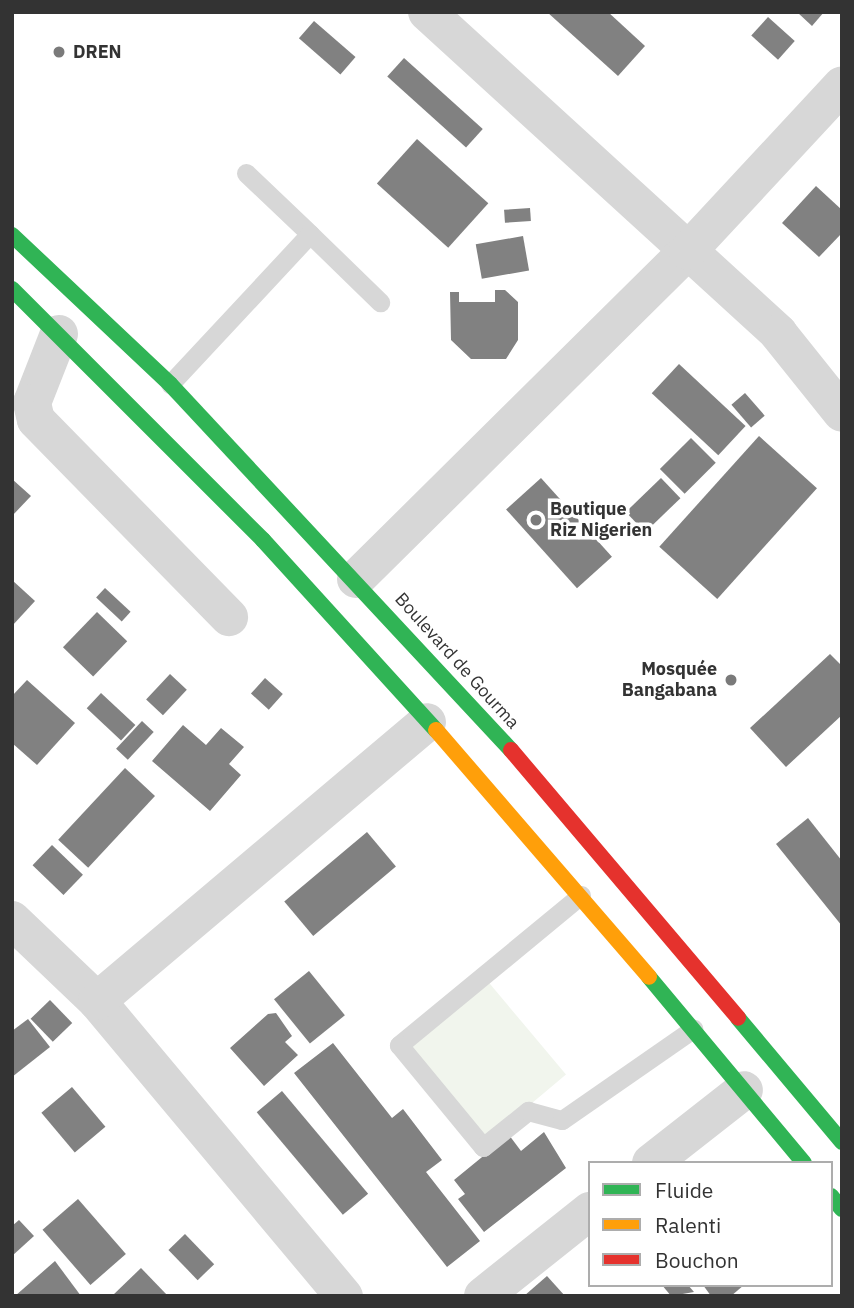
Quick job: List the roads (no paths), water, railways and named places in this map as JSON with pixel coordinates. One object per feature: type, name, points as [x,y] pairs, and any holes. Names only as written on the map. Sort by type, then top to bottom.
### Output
[{"type":"highway","name":"Boulevard de Gourma","points":[[12,234],[170,384],[356,579],[540,782],[842,1142]]},
{"type":"highway","points":[[12,289],[263,540],[581,895],[802,1161]]},
{"type":"street","points":[[427,12],[778,333],[842,413]]},
{"type":"street","points":[[356,579],[688,251],[842,85]]},
{"type":"street","points":[[59,334],[32,404],[36,420],[229,617]]},
{"type":"street","points":[[97,1001],[427,722]]},
{"type":"street","points":[[12,920],[97,1001],[344,1296]]},
{"type":"street","points":[[655,1161],[744,1090]]},
{"type":"street","points":[[483,1296],[588,1213]]},
{"type":"lane","points":[[246,173],[380,302]]},
{"type":"lane","points":[[170,384],[310,234]]},
{"type":"lane","points":[[581,895],[399,1045],[483,1147],[528,1111],[562,1119],[693,1029]]},
{"type":"place","name":"DREN","points":[[59,52]]},
{"type":"place","name":"Boutique Riz Nigerien","points":[[536,520]]},
{"type":"place","name":"Mosquée Bangabana","points":[[731,680]]}]
